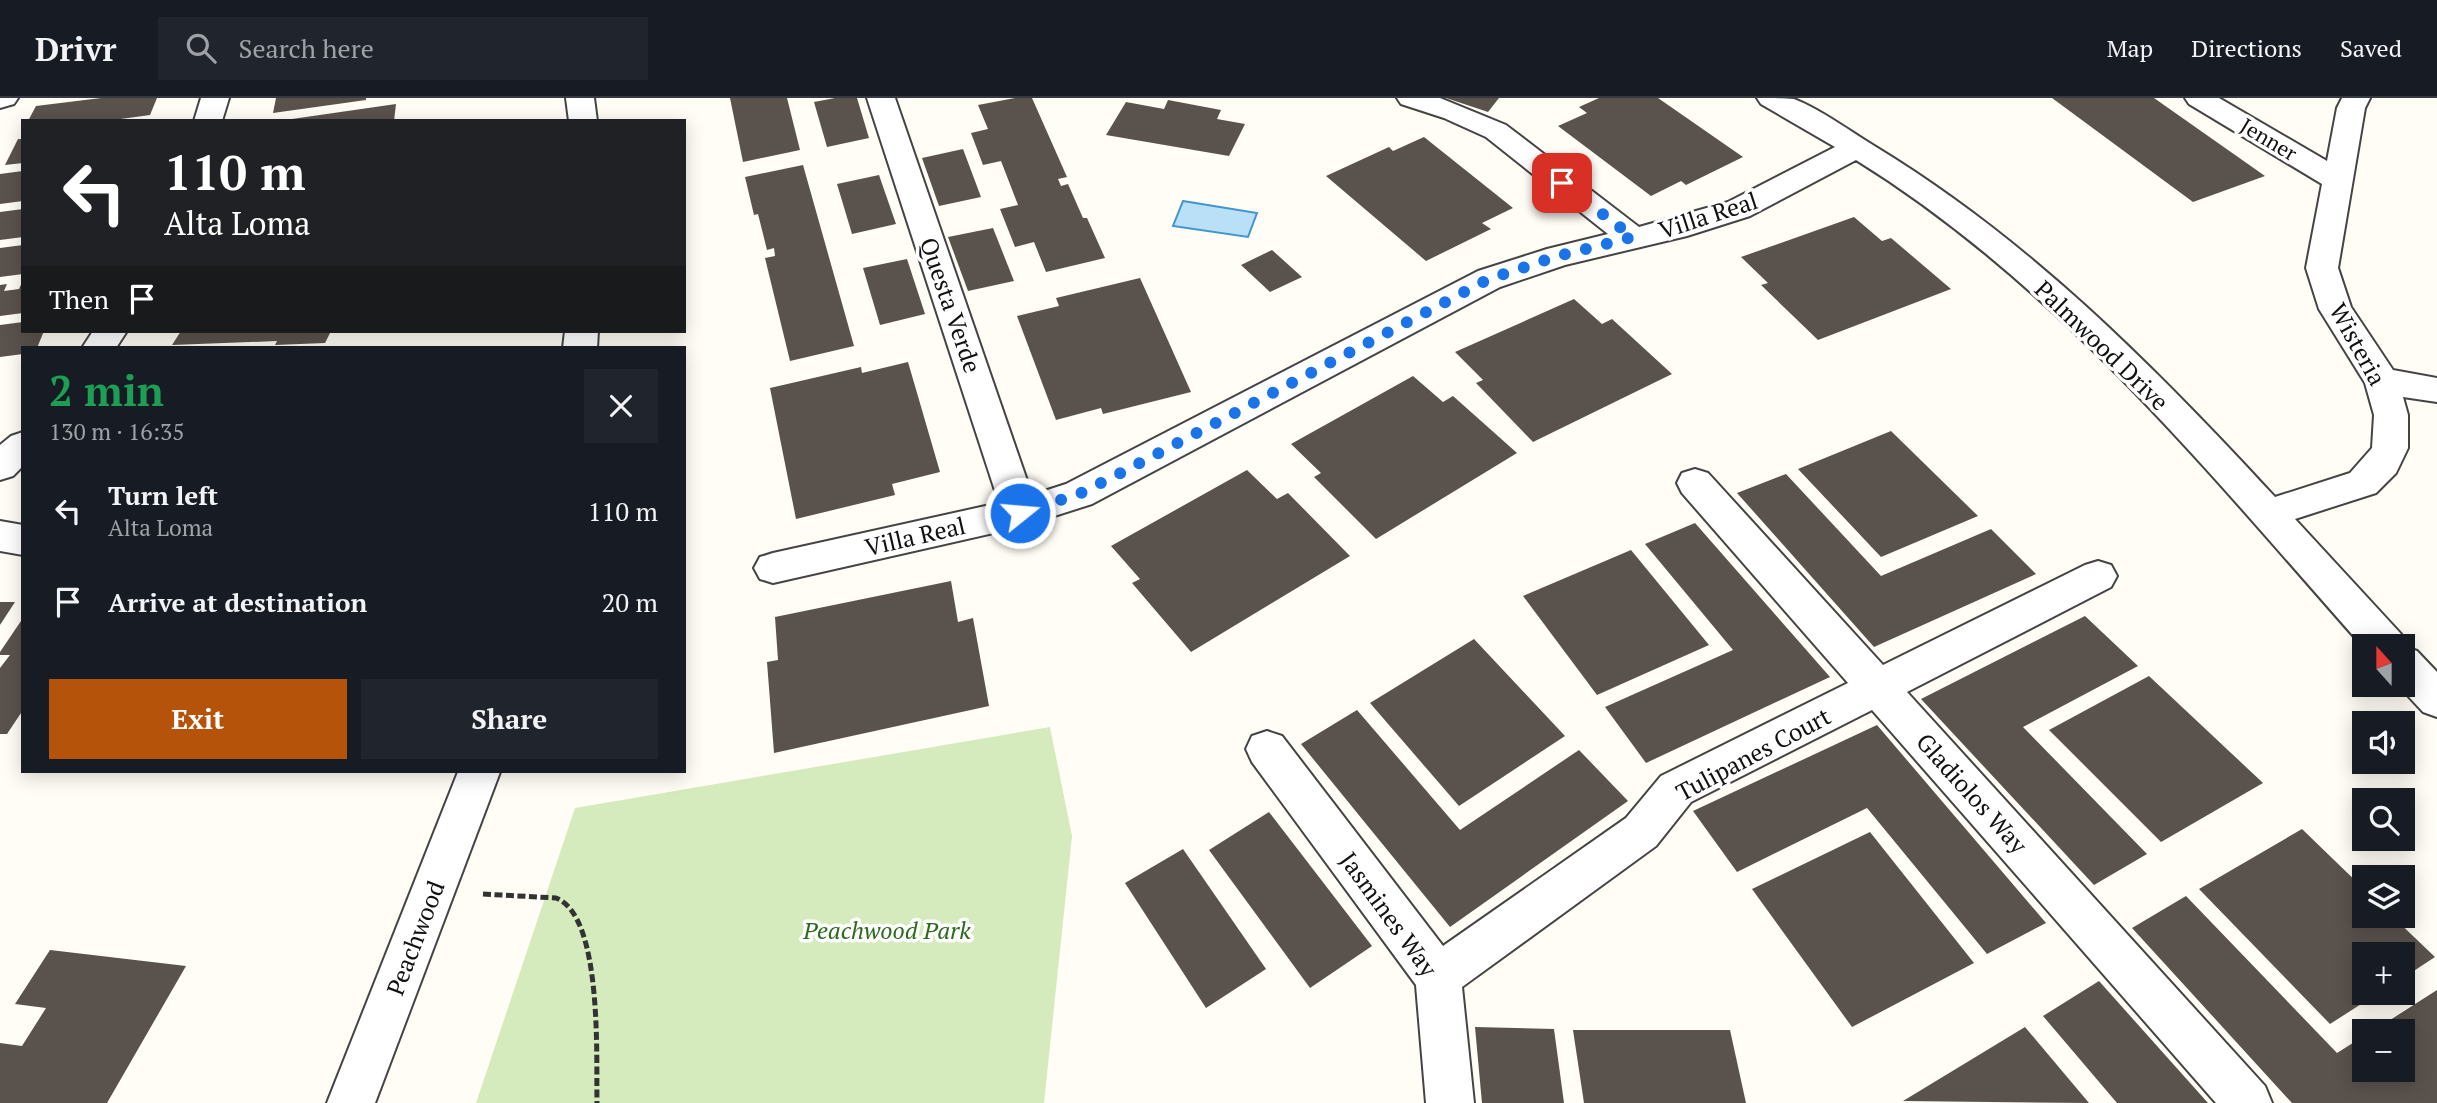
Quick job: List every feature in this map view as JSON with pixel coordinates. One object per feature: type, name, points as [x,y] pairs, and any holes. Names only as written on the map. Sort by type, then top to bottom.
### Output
[{"type":"street","points":[[209,119],[215,98]]},
{"type":"street","points":[[580,98],[583,119]]},
{"type":"street","name":"Questa Verde","points":[[881,98],[1020,513]]},
{"type":"street","points":[[1411,98],[1454,112],[1496,131],[1633,237]]},
{"type":"street","name":"Palmwood Drive","points":[[1771,98],[1859,147],[1969,224],[2099,337],[2376,634]]},
{"type":"street","name":"Jenner","points":[[2199,98],[2339,181]]},
{"type":"street","name":"Wisteria","points":[[2266,514],[2317,500],[2363,483],[2384,463],[2390,447],[2393,432],[2382,381],[2335,309],[2322,268],[2351,108],[2356,98]]},
{"type":"street","name":"Villa Real","points":[[773,568],[1020,513],[1079,494],[1489,279],[1558,256],[1686,226],[1739,209],[1859,147]]},
{"type":"street","points":[[2382,381],[2437,390]]},
{"type":"street","points":[[0,466],[21,447]]},
{"type":"street","name":"Gladiolos Way","points":[[1695,483],[2248,1103]]},
{"type":"street","points":[[0,536],[21,540]]},
{"type":"street","name":"Tulipanes Court","points":[[1438,977],[1641,832],[1676,789],[2098,576]]},
{"type":"street","points":[[2415,676],[2437,700]]},
{"type":"street","name":"Jasmines Way","points":[[1267,749],[1438,977],[1450,1103]]},
{"type":"street","name":"Peachwood","points":[[351,1103],[479,773]]},
{"type":"path","points":[[433,891],[553,898],[571,907],[579,916],[591,959],[597,1103]]},
{"type":"green space","name":"Peachwood Park","points":[[1050,727],[1072,836],[1044,1103],[476,1103],[575,808]]},
{"type":"water","points":[[1183,201],[1257,213],[1248,237],[1173,226]]},
{"type":"building","points":[[101,98],[157,98],[150,115],[121,119],[29,119],[36,106]]},
{"type":"building","points":[[276,98],[366,98],[366,100],[273,113]]},
{"type":"building","points":[[730,98],[787,98],[800,150],[743,162]]},
{"type":"building","points":[[857,98],[869,138],[827,147],[814,102]]},
{"type":"building","points":[[1015,98],[1032,98],[1067,177],[1058,179],[1061,186],[1068,184],[1105,258],[1046,272],[1034,242],[1015,247],[1000,209],[1018,205],[1001,161],[983,165],[971,133],[988,129],[978,105]]},
{"type":"building","points":[[1446,98],[1499,98],[1488,112]]},
{"type":"building","points":[[1599,98],[1658,98],[1743,157],[1686,185],[1681,181],[1651,196],[1558,126],[1587,113],[1579,107]]},
{"type":"building","points":[[2052,98],[2154,98],[2265,176],[2193,202]]},
{"type":"building","points":[[1168,100],[1221,110],[1217,119],[1245,124],[1229,156],[1106,135],[1126,102],[1164,109]]},
{"type":"building","points":[[396,104],[394,119],[292,119]]},
{"type":"building","points":[[1424,137],[1513,208],[1482,223],[1491,229],[1426,261],[1326,176],[1389,147],[1393,151]]},
{"type":"building","points":[[18,139],[21,139],[21,163],[5,165]]},
{"type":"building","points":[[963,149],[981,197],[939,206],[922,158]]},
{"type":"building","points":[[803,165],[854,346],[790,361],[765,258],[775,256],[774,248],[767,250],[758,214],[754,215],[745,177]]},
{"type":"building","points":[[21,171],[21,201],[0,204],[0,174]]},
{"type":"building","points":[[879,175],[896,224],[852,234],[837,184]]},
{"type":"building","points":[[21,209],[21,237],[0,240],[0,212]]},
{"type":"building","points":[[1854,217],[1882,241],[1891,238],[1951,289],[1818,340],[1761,285],[1768,283],[1741,257]]},
{"type":"building","points":[[993,228],[1014,281],[968,291],[948,237]]},
{"type":"building","points":[[21,245],[21,274],[0,277],[0,248]]},
{"type":"building","points":[[1272,250],[1302,277],[1270,292],[1241,265]]},
{"type":"building","points":[[907,259],[925,314],[880,325],[863,268]]},
{"type":"building","points":[[1140,278],[1191,392],[1103,414],[1101,408],[1056,420],[1017,316],[1059,306],[1056,298]]},
{"type":"building","points":[[7,284],[4,291],[19,289],[21,284],[21,313],[0,316],[0,285]]},
{"type":"building","points":[[1574,299],[1602,324],[1612,319],[1672,374],[1533,442],[1476,383],[1483,380],[1455,352]]},
{"type":"building","points":[[21,322],[21,333],[43,333],[38,346],[21,346],[21,354],[0,357],[0,325]]},
{"type":"building","points":[[180,333],[330,333],[325,343],[275,345],[277,341],[172,345]]},
{"type":"building","points":[[908,362],[940,472],[892,484],[895,495],[796,519],[770,388],[861,367],[862,373]]},
{"type":"building","points":[[1413,376],[1443,402],[1453,396],[1517,453],[1376,539],[1314,477],[1321,473],[1291,444]]},
{"type":"building","points":[[1891,431],[1978,516],[1881,557],[1798,469]]},
{"type":"building","points":[[1247,470],[1277,499],[1288,493],[1350,556],[1191,652],[1132,583],[1140,579],[1111,546]]},
{"type":"building","points":[[1786,474],[1881,576],[1991,529],[2036,574],[1874,647],[1737,493]]},
{"type":"building","points":[[1695,523],[1830,677],[1646,763],[1605,707],[1733,650],[1645,544]]},
{"type":"building","points":[[1631,550],[1709,645],[1597,695],[1523,596]]},
{"type":"building","points":[[951,581],[958,622],[973,618],[989,706],[774,753],[767,662],[778,660],[775,617]]},
{"type":"building","points":[[0,602],[15,602],[0,625]]},
{"type":"building","points":[[2085,616],[2138,666],[2023,727],[2147,854],[2094,885],[1921,699]]},
{"type":"building","points":[[21,621],[21,713],[7,734],[0,734],[0,668],[10,655],[0,655]]},
{"type":"building","points":[[1474,639],[1565,736],[1459,806],[1370,703]]},
{"type":"building","points":[[2149,676],[2263,783],[2161,842],[2049,730]]},
{"type":"building","points":[[1357,710],[1460,830],[1579,750],[1628,801],[1450,927],[1301,744]]},
{"type":"building","points":[[1877,725],[2046,923],[1987,954],[1867,808],[1737,872],[1693,811]]},
{"type":"building","points":[[1269,812],[1372,946],[1310,988],[1209,850]]},
{"type":"building","points":[[2302,829],[2352,877],[2352,928],[2405,928],[2435,957],[2415,970],[2415,942],[2352,942],[2352,1005],[2360,1005],[2330,1024],[2199,889]]},
{"type":"building","points":[[1870,832],[1974,963],[1852,1027],[1752,889]]},
{"type":"building","points":[[1183,849],[1266,969],[1206,1008],[1125,883]]},
{"type":"building","points":[[2186,896],[2337,1053],[2352,1044],[2352,1082],[2415,1082],[2415,1019],[2392,1019],[2437,990],[2437,1103],[2292,1103],[2132,928]]},
{"type":"building","points":[[50,950],[186,966],[107,1103],[0,1103],[0,1043],[22,1046],[46,1008],[15,1004]]},
{"type":"building","points":[[2099,981],[2208,1103],[2117,1103],[2043,1016]]},
{"type":"building","points":[[1475,1027],[1554,1029],[1564,1103],[1482,1103]]},
{"type":"building","points":[[2025,1027],[2089,1103],[1903,1101]]},
{"type":"building","points":[[1573,1030],[1730,1030],[1746,1103],[1584,1103]]},
{"type":"route","points":[[1020,513],[1079,494],[1489,279],[1558,256],[1633,237],[1562,183]]}]
